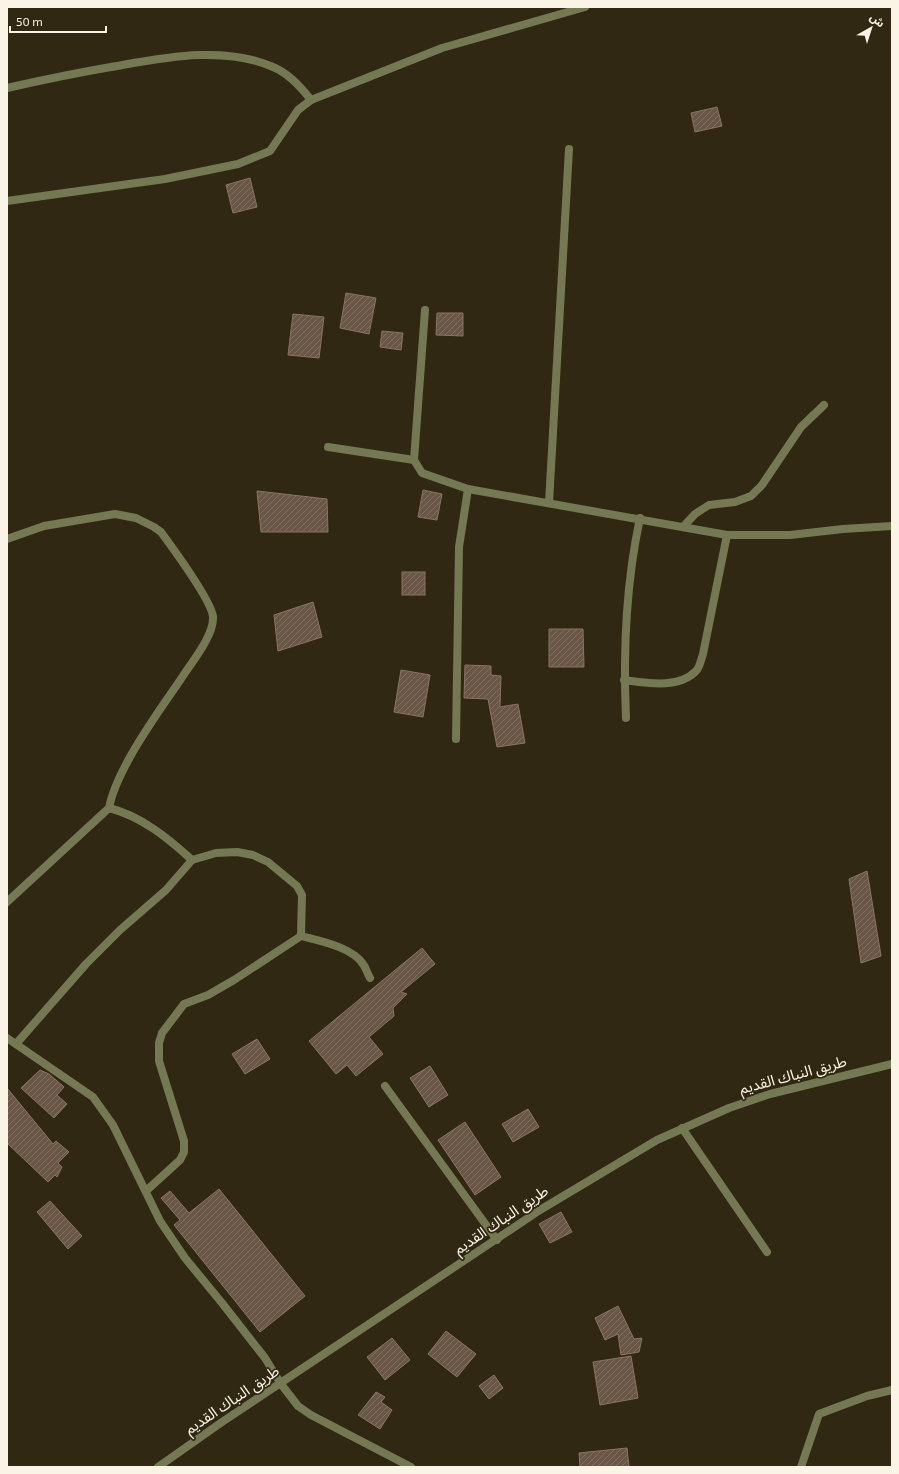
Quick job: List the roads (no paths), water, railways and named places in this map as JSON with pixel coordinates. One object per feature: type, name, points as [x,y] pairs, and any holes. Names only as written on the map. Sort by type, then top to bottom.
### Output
[{"type":"street","points":[[7,201],[164,179],[238,164],[270,151],[298,110],[312,100],[442,48],[585,7]]},
{"type":"street","points":[[7,88],[51,78],[166,58],[207,56],[245,58],[274,67],[299,85],[312,100]]},
{"type":"street","points":[[549,503],[569,149]]},
{"type":"street","points":[[425,310],[414,460],[422,473],[468,489],[640,518],[727,535],[790,535],[843,529],[892,526]]},
{"type":"street","points":[[683,527],[695,514],[709,505],[735,502],[751,496],[762,485],[801,427],[824,405]]},
{"type":"street","points":[[328,447],[414,460]]},
{"type":"street","points":[[456,739],[459,547],[468,489]]},
{"type":"street","points":[[7,539],[44,526],[102,515],[115,514],[136,518],[161,532],[207,600],[213,617],[211,629],[204,644],[164,703],[130,760],[112,793],[109,808],[7,902]]},
{"type":"street","points":[[626,718],[624,680],[632,556],[640,518]]},
{"type":"street","points":[[624,680],[672,683],[688,677],[697,670],[703,654],[727,535]]},
{"type":"street","points":[[109,808],[129,815],[166,837],[192,860]]},
{"type":"street","points":[[16,1044],[86,964],[120,930],[166,890],[192,860],[216,853],[237,852],[253,855],[268,862],[297,886],[302,895],[302,936]]},
{"type":"street","points":[[146,1191],[180,1160],[184,1152],[184,1141],[159,1061],[159,1043],[162,1033],[184,1004],[208,995],[302,936],[335,945],[362,963],[370,978]]},
{"type":"street","points":[[7,1038],[93,1097],[113,1125],[160,1221],[185,1258],[260,1352],[281,1384],[298,1406],[311,1416],[411,1467]]},
{"type":"street","name":"طريق النباك القديم","points":[[158,1467],[330,1349],[584,1182],[633,1154],[682,1128],[729,1108],[770,1094],[892,1064]]},
{"type":"street","points":[[385,1086],[497,1240]]},
{"type":"street","points":[[682,1128],[767,1252]]},
{"type":"street","points":[[801,1467],[816,1419],[821,1413],[867,1396],[892,1390]]}]
